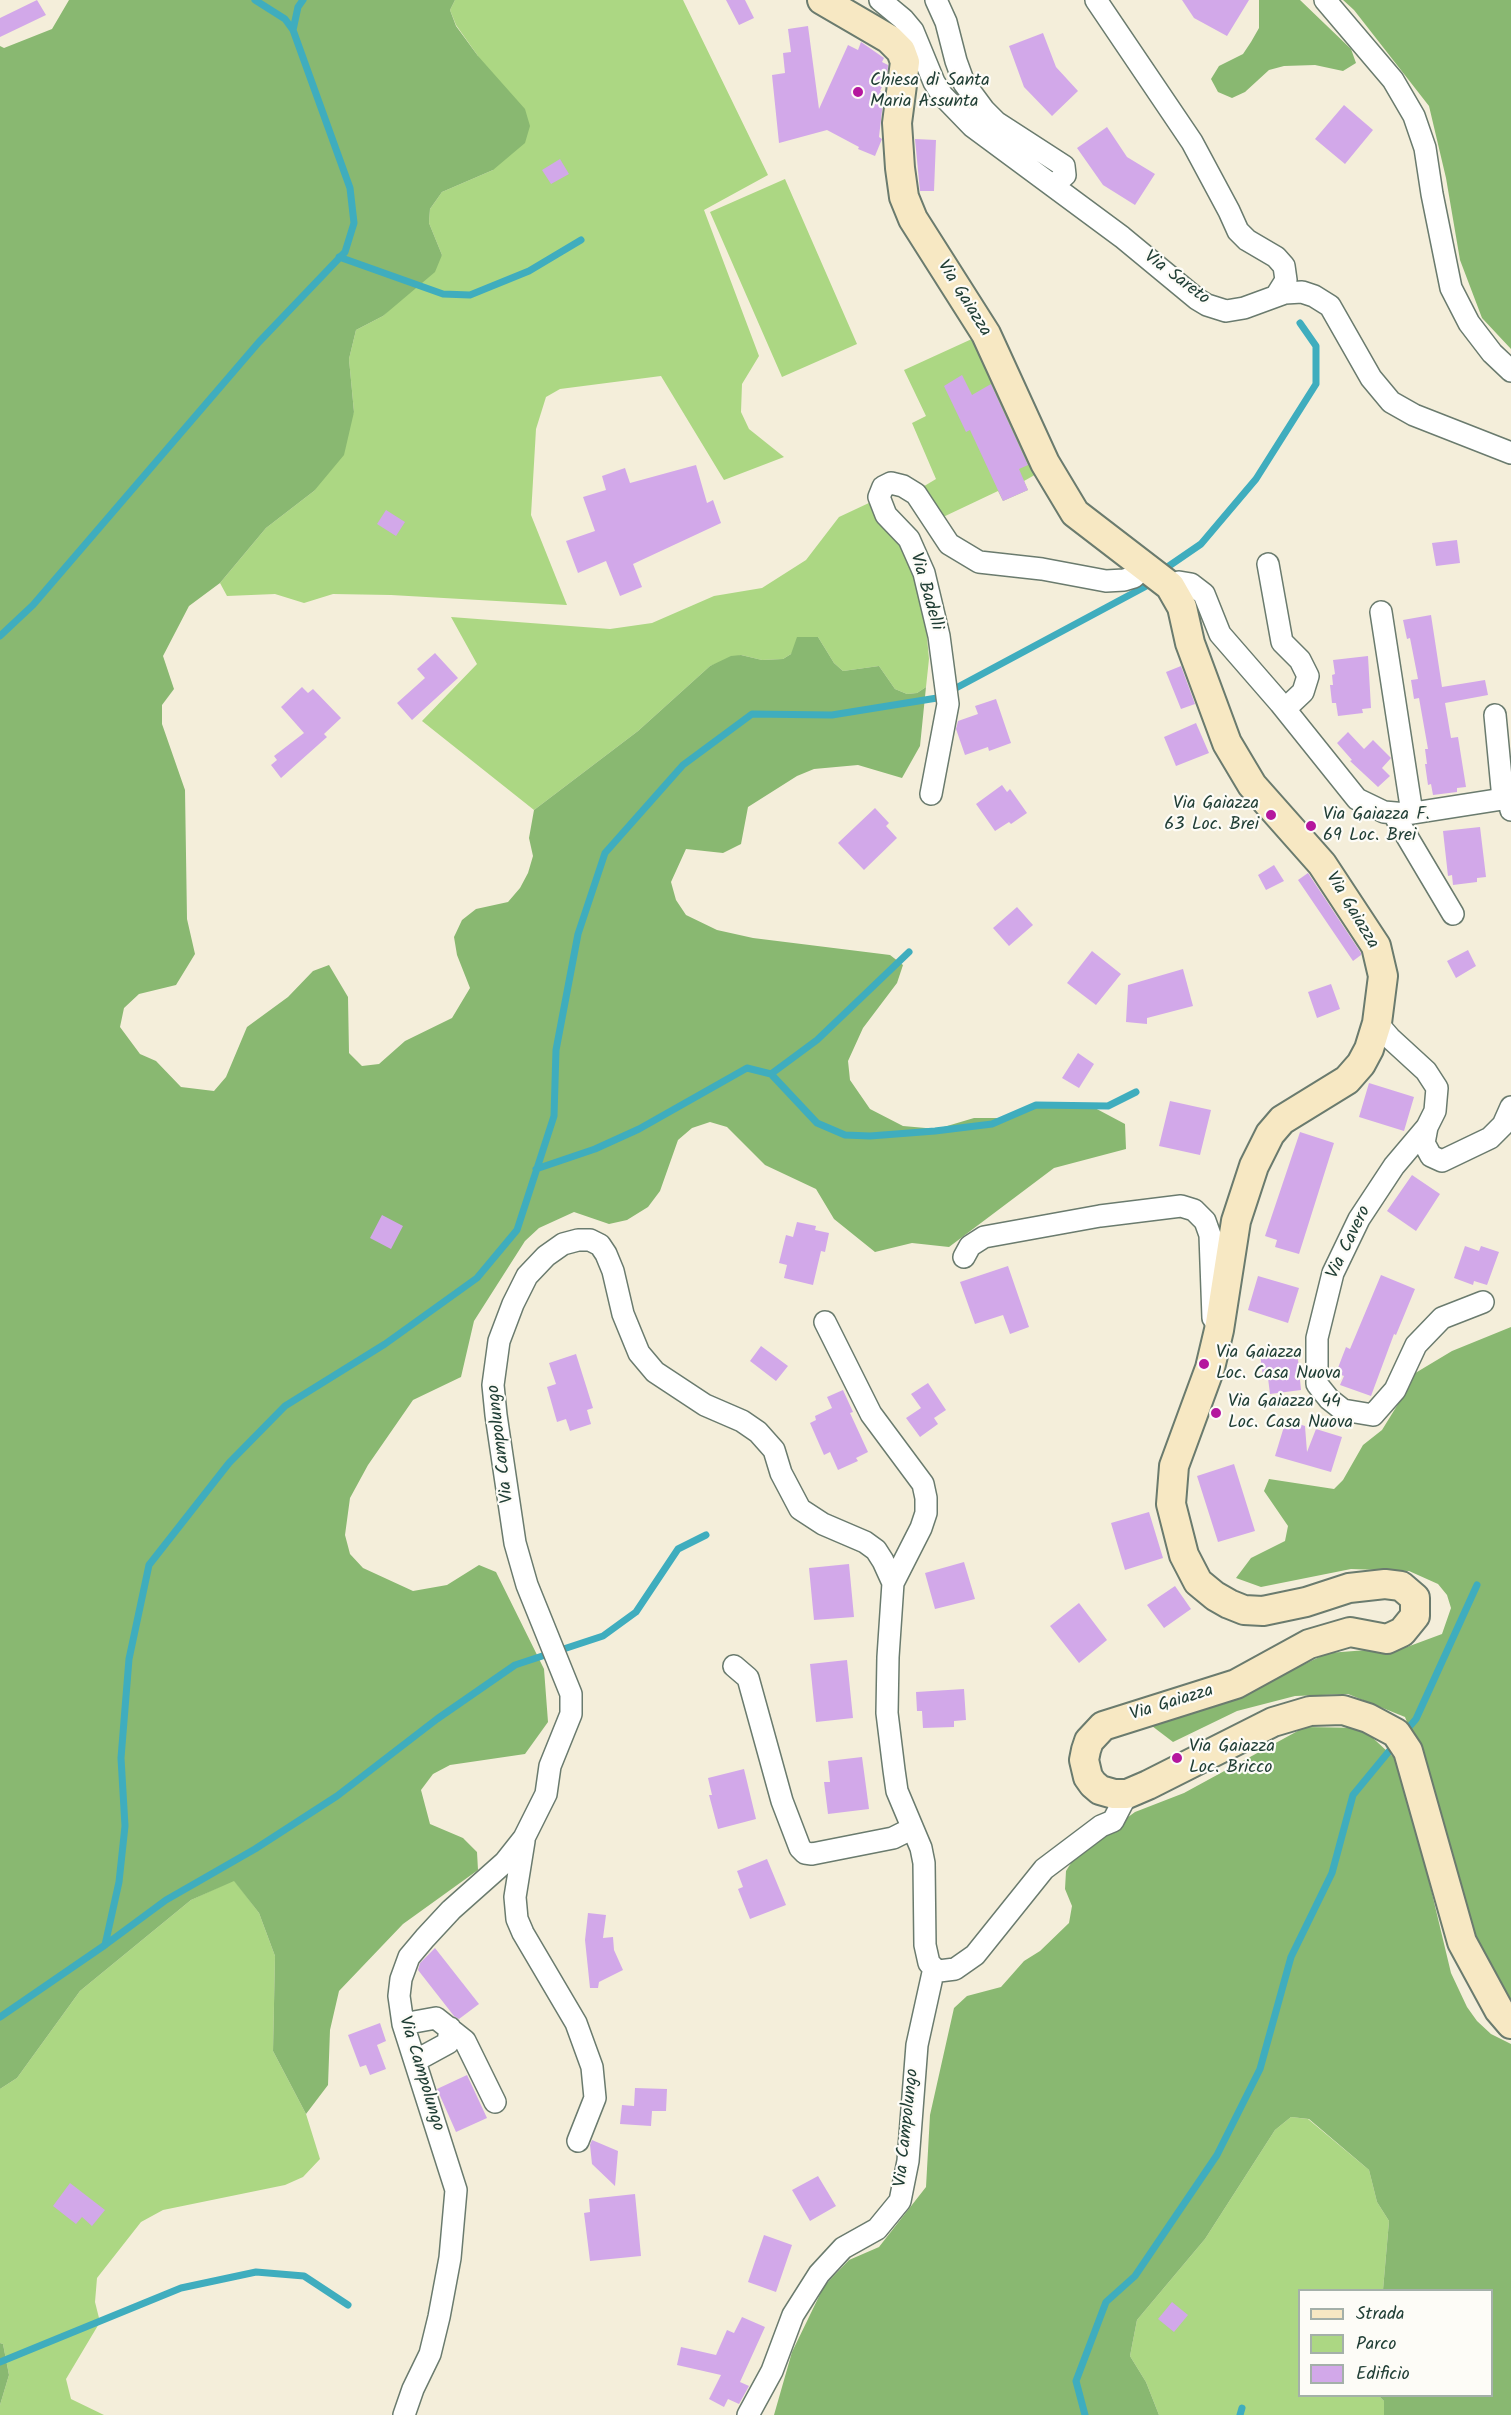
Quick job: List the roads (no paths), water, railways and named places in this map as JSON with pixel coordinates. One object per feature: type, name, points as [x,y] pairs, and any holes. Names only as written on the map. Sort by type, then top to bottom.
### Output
[{"type":"main road","name":"Via Gaiazza","points":[[822,0],[889,39],[901,51],[905,62],[897,123],[900,168],[904,196],[913,219],[986,334],[1045,463],[1075,513],[1170,586],[1182,607],[1190,643],[1227,743],[1252,785],[1322,864],[1376,946],[1383,976],[1377,1023],[1370,1048],[1347,1080],[1282,1120],[1270,1134],[1254,1166],[1236,1221],[1219,1330],[1210,1368],[1174,1466],[1170,1485],[1171,1504],[1184,1555],[1198,1582],[1229,1604],[1244,1610],[1263,1611],[1306,1602],[1349,1588],[1385,1584],[1401,1586],[1415,1598],[1415,1616],[1402,1632],[1387,1639],[1350,1632],[1308,1644],[1236,1684],[1103,1726],[1089,1741],[1086,1750],[1084,1760],[1088,1777],[1100,1790],[1114,1794],[1127,1794]]},
{"type":"main road","points":[[1127,1794],[1274,1722],[1310,1711],[1343,1710],[1368,1718],[1396,1733],[1408,1751],[1462,1942],[1499,2010],[1511,2024]]},
{"type":"street","name":"Via Sareto","points":[[880,0],[903,19],[913,31],[934,82],[942,95],[972,126],[1122,237],[1207,305],[1226,311],[1236,310],[1276,296],[1302,292],[1314,296],[1330,306],[1371,378],[1391,402],[1414,415],[1511,453]]},
{"type":"street","points":[[936,0],[946,22],[964,83],[996,122],[1064,166],[1065,175],[1053,186]]},
{"type":"street","points":[[1096,0],[1192,142],[1238,231],[1247,240],[1276,257],[1284,266],[1286,280],[1276,296]]},
{"type":"street","points":[[1325,0],[1393,80],[1414,116],[1425,148],[1451,288],[1469,323],[1492,353],[1511,372]]},
{"type":"street","name":"Via Badelli","points":[[931,794],[948,704],[939,636],[924,573],[909,539],[886,515],[879,497],[883,487],[891,483],[903,486],[916,495],[950,544],[979,562],[1042,569],[1106,581],[1134,577],[1145,565]]},
{"type":"street","points":[[1268,564],[1282,642],[1300,660],[1308,676],[1303,692],[1285,709]]},
{"type":"street","points":[[1170,586],[1179,582],[1191,584],[1204,594],[1220,634],[1358,799],[1384,812],[1402,813],[1507,804],[1495,715]]},
{"type":"street","points":[[1381,612],[1402,813],[1454,914]]},
{"type":"street","name":"Via Cavero","points":[[1377,1023],[1426,1071],[1437,1088],[1435,1111],[1427,1126],[1394,1166],[1359,1219],[1333,1273],[1317,1338],[1317,1384],[1329,1399],[1343,1410],[1373,1415],[1395,1390],[1416,1345],[1442,1318],[1483,1302]]},
{"type":"street","points":[[1427,1126],[1424,1143],[1431,1156],[1442,1161],[1490,1138],[1503,1125],[1511,1107]]},
{"type":"street","name":"Via Gaiazza","points":[[964,1257],[970,1246],[984,1237],[1100,1216],[1181,1206],[1194,1210],[1205,1221],[1210,1235],[1211,1304],[1213,1321],[1219,1330]]},
{"type":"street","name":"Via Campolungo","points":[[404,2415],[413,2389],[430,2354],[437,2327],[450,2258],[456,2190],[403,2024],[399,1996],[401,1979],[409,1957],[451,1910],[505,1862],[524,1838],[546,1794],[550,1766],[571,1714],[571,1694],[527,1585],[515,1543],[495,1415],[494,1385],[499,1341],[527,1276],[546,1256],[563,1244],[590,1240],[600,1245],[613,1271],[623,1314],[639,1353],[655,1372],[705,1405],[742,1421],[758,1432],[774,1450],[781,1473],[800,1509],[823,1524],[865,1542],[876,1550],[893,1583]]},
{"type":"street","points":[[825,1322],[871,1414],[923,1484],[926,1498],[921,1527],[893,1583],[887,1713],[897,1791],[911,1829],[921,1848],[924,1863],[925,1946],[930,1963],[934,1968],[939,1971],[955,1969],[975,1955],[1044,1869],[1101,1826],[1113,1821],[1127,1794]]},
{"type":"street","points":[[734,1666],[748,1678],[782,1801],[800,1848],[812,1854],[893,1838],[911,1829]]},
{"type":"street","points":[[524,1838],[515,1897],[517,1919],[576,2023],[592,2067],[595,2098],[578,2141]]},
{"type":"street","name":"Via Campolungo","points":[[748,2415],[772,2371],[793,2315],[819,2274],[843,2248],[877,2229],[900,2201],[908,2161],[917,2045],[934,1968]]},
{"type":"street","points":[[403,2024],[436,2018],[450,2028],[465,2041],[495,2102]]},
{"type":"street","points":[[415,2061],[448,2043],[450,2028]]},
{"type":"waterway","points":[[255,0],[285,19],[293,30]]},
{"type":"waterway","points":[[0,636],[33,605],[259,342],[345,252],[354,223],[350,188],[293,30],[298,7],[303,0]]},
{"type":"waterway","points":[[339,257],[443,294],[470,295],[529,271],[581,240]]},
{"type":"waterway","points":[[1166,568],[1201,544],[1256,479],[1316,384],[1316,346],[1300,323]]},
{"type":"waterway","points":[[956,688],[1152,583]]},
{"type":"waterway","points":[[105,1945],[119,1882],[125,1826],[121,1758],[129,1659],[149,1565],[229,1463],[285,1406],[385,1344],[477,1278],[517,1230],[554,1116],[556,1050],[578,934],[605,853],[683,765],[752,714],[832,715],[937,698]]},
{"type":"waterway","points":[[771,1074],[817,1040],[909,952]]},
{"type":"waterway","points":[[536,1169],[595,1149],[639,1129],[747,1068],[771,1074],[817,1123],[845,1135],[870,1136],[992,1124],[1036,1105],[1108,1106],[1136,1092]]},
{"type":"waterway","points":[[0,2017],[166,1900],[255,1849],[337,1796],[437,1719],[515,1665],[603,1636],[636,1612],[678,1549],[706,1535]]},
{"type":"waterway","points":[[1404,1733],[1416,1719],[1477,1585]]},
{"type":"waterway","points":[[1085,2415],[1076,2381],[1106,2302],[1135,2276],[1217,2155],[1260,2069],[1291,1957],[1332,1873],[1353,1795],[1395,1744]]},
{"type":"waterway","points":[[0,2362],[181,2288],[256,2272],[304,2276],[348,2305]]},
{"type":"waterway","points":[[1240,2415],[1242,2408]]},
{"type":"place","name":"Chiesa di Santa Maria Assunta","points":[[858,92]]},
{"type":"place","name":"Via Gaiazza 63 Loc. Brei","points":[[1271,815]]},
{"type":"place","name":"Via Gaiazza F. 69 Loc. Brei","points":[[1311,826]]},
{"type":"place","name":"Via Gaiazza Loc. Casa Nuova","points":[[1204,1364]]},
{"type":"place","name":"Via Gaiazza 44 Loc. Casa Nuova","points":[[1216,1413]]},
{"type":"place","name":"Via Gaiazza Loc. Bricco","points":[[1177,1758]]}]
